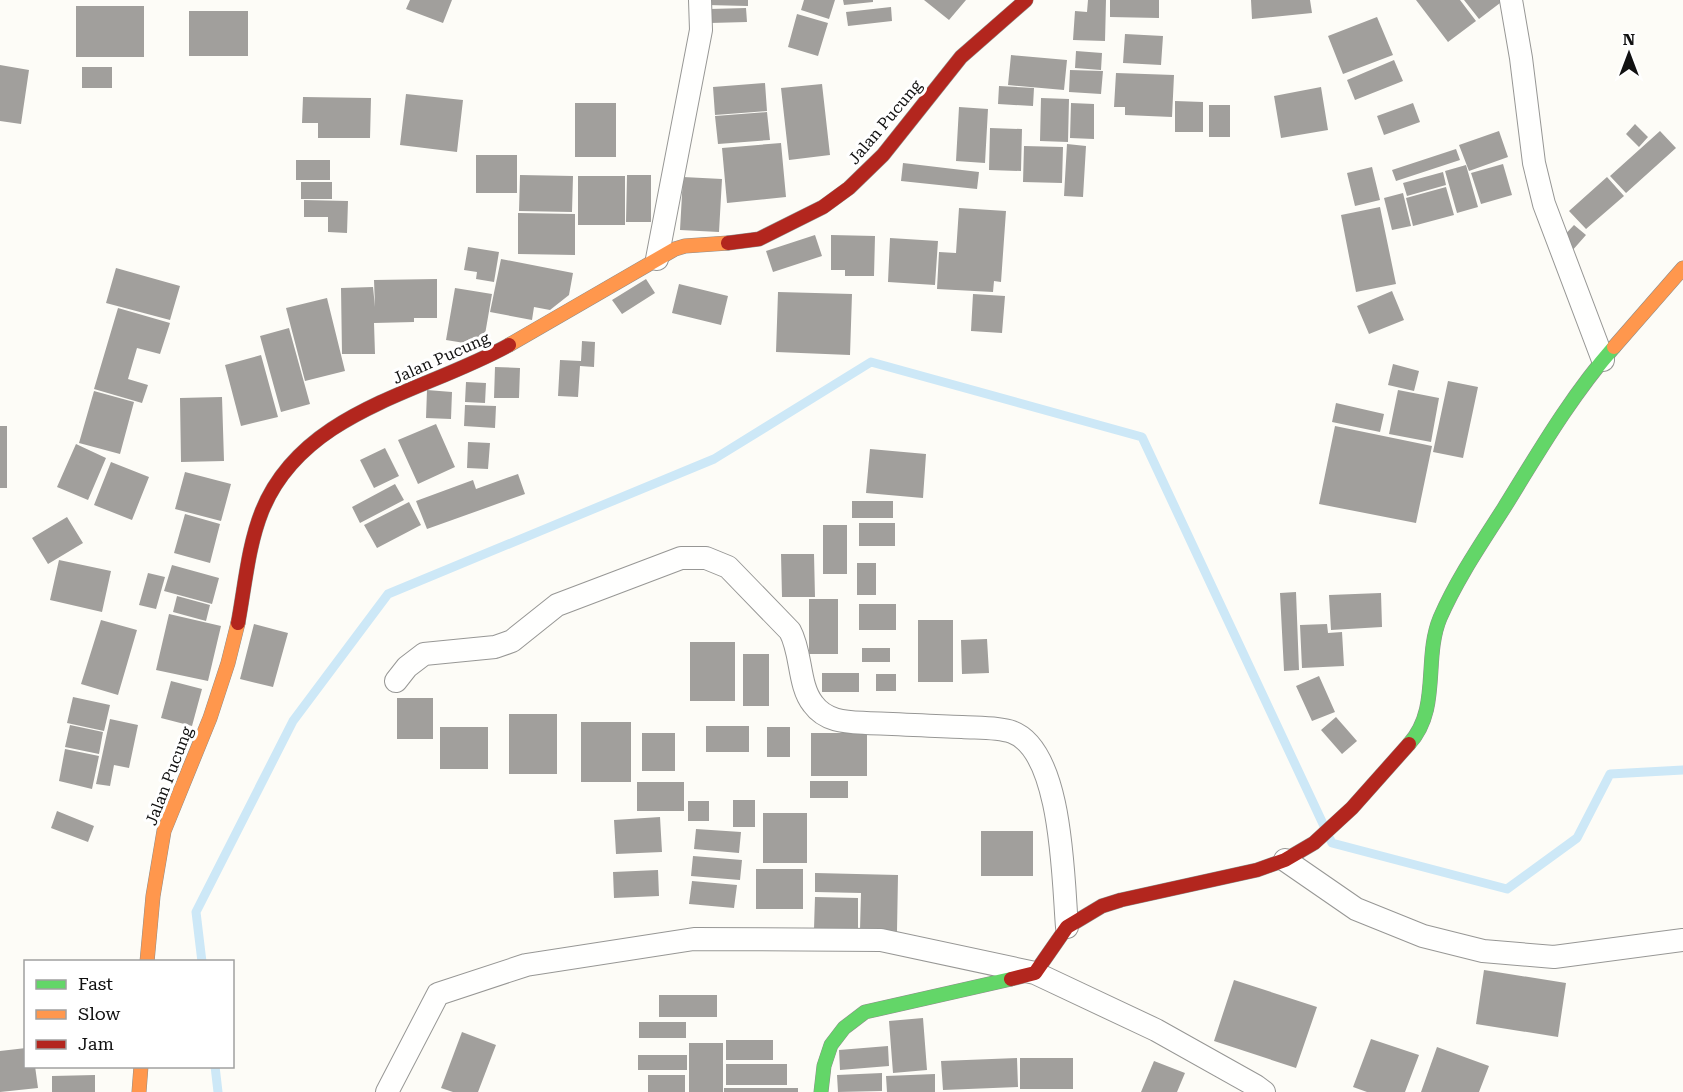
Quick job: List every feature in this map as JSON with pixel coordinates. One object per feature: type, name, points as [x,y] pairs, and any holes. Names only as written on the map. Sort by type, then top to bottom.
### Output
[{"type":"main road","name":"Jalan Pucung","points":[[147,960],[151,901],[164,831],[223,679],[239,617],[253,539],[264,505],[275,484],[291,462],[314,440],[346,419],[497,352],[657,259],[685,246],[734,244],[759,239],[823,207],[849,188],[883,155],[960,57],[1026,0]]},
{"type":"main road","points":[[821,1092],[822,1069],[826,1053],[834,1038],[848,1023],[865,1012],[1035,973],[1067,927],[1102,906],[1257,870],[1285,860],[1314,843],[1352,808],[1413,740],[1423,724],[1428,708],[1433,642],[1439,621],[1453,590],[1551,432],[1604,360],[1683,268]]},
{"type":"main road","points":[[139,1092],[141,1068]]},
{"type":"street","points":[[657,259],[701,30],[700,0]]},
{"type":"street","points":[[1511,0],[1534,162],[1544,204],[1604,360]]},
{"type":"street","points":[[396,681],[407,667],[424,654],[495,648],[512,641],[557,605],[681,558],[706,558],[728,567],[790,631],[796,642],[805,691],[813,705],[838,722],[981,728],[1011,732],[1026,740],[1043,763],[1057,813],[1067,927]]},
{"type":"street","points":[[1285,860],[1356,909],[1423,936],[1483,951],[1554,957],[1683,940]]},
{"type":"street","points":[[387,1092],[438,994],[526,965],[694,939],[881,940],[1035,973],[1156,1030],[1264,1092]]},
{"type":"building","points":[[410,0],[452,0],[443,23],[406,9]]},
{"type":"building","points":[[708,0],[748,0],[748,6],[707,5]]},
{"type":"building","points":[[804,0],[835,0],[829,19],[801,10]]},
{"type":"building","points":[[843,0],[873,0],[873,2],[844,5]]},
{"type":"building","points":[[924,0],[966,0],[949,20]]},
{"type":"building","points":[[1088,0],[1106,0],[1105,41],[1073,40],[1075,11],[1087,12]]},
{"type":"building","points":[[1110,0],[1159,0],[1159,18],[1110,17]]},
{"type":"building","points":[[1251,0],[1310,0],[1312,13],[1252,19]]},
{"type":"building","points":[[1416,0],[1460,0],[1476,21],[1448,42]]},
{"type":"building","points":[[1464,0],[1504,0],[1479,19]]},
{"type":"building","points":[[76,6],[144,6],[144,57],[76,57]]},
{"type":"building","points":[[891,7],[892,21],[848,26],[846,12]]},
{"type":"building","points":[[746,8],[747,22],[710,23],[710,9]]},
{"type":"building","points":[[189,11],[248,11],[248,56],[189,56]]},
{"type":"building","points":[[797,14],[828,23],[818,56],[788,47]]},
{"type":"building","points":[[1377,17],[1393,55],[1343,74],[1328,36]]},
{"type":"building","points":[[1125,34],[1163,36],[1161,65],[1123,63]]},
{"type":"building","points":[[1076,51],[1102,53],[1101,70],[1075,68]]},
{"type":"building","points":[[1011,55],[1067,60],[1064,90],[1008,85]]},
{"type":"building","points":[[1394,60],[1403,81],[1355,100],[1347,80]]},
{"type":"building","points":[[0,65],[29,70],[21,124],[0,121]]},
{"type":"building","points":[[82,67],[112,67],[112,88],[82,88]]},
{"type":"building","points":[[1070,70],[1103,71],[1101,94],[1069,92]]},
{"type":"building","points":[[1116,73],[1174,75],[1172,117],[1125,115],[1125,107],[1114,107]]},
{"type":"building","points":[[765,83],[767,111],[715,115],[713,87]]},
{"type":"building","points":[[822,84],[830,155],[789,160],[781,88]]},
{"type":"building","points":[[999,86],[1034,88],[1033,106],[998,104]]},
{"type":"building","points":[[1321,87],[1328,130],[1281,138],[1274,96]]},
{"type":"building","points":[[406,94],[463,100],[457,152],[400,145]]},
{"type":"building","points":[[303,97],[371,98],[370,138],[318,138],[318,123],[302,123]]},
{"type":"building","points":[[1041,98],[1069,99],[1068,142],[1040,141]]},
{"type":"building","points":[[1175,101],[1203,102],[1203,132],[1175,132]]},
{"type":"building","points":[[575,103],[616,103],[616,157],[575,157]]},
{"type":"building","points":[[1071,103],[1094,104],[1094,139],[1070,138]]},
{"type":"building","points":[[1413,103],[1420,122],[1384,135],[1377,116]]},
{"type":"building","points":[[1209,105],[1230,105],[1230,137],[1209,137]]},
{"type":"building","points":[[959,107],[988,109],[985,163],[956,161]]},
{"type":"building","points":[[767,112],[770,140],[718,144],[715,116]]},
{"type":"building","points":[[1635,124],[1648,137],[1639,147],[1626,134]]},
{"type":"building","points":[[990,128],[1022,129],[1021,171],[989,170]]},
{"type":"building","points":[[1499,131],[1508,157],[1469,171],[1459,145]]},
{"type":"building","points":[[1660,131],[1676,148],[1626,193],[1610,176]]},
{"type":"building","points":[[781,143],[786,197],[727,203],[722,148]]},
{"type":"building","points":[[1067,144],[1086,146],[1083,197],[1064,196]]},
{"type":"building","points":[[1024,146],[1063,147],[1062,183],[1023,182]]},
{"type":"building","points":[[1456,149],[1460,160],[1396,181],[1392,170]]},
{"type":"building","points":[[476,155],[517,155],[517,193],[476,193]]},
{"type":"building","points":[[296,160],[330,160],[330,180],[296,180]]},
{"type":"building","points":[[903,163],[979,172],[977,189],[901,181]]},
{"type":"building","points":[[1503,164],[1512,195],[1481,204],[1471,173]]},
{"type":"building","points":[[1466,165],[1478,207],[1457,213],[1445,171]]},
{"type":"building","points":[[1372,167],[1380,200],[1355,206],[1347,173]]},
{"type":"building","points":[[1443,172],[1446,185],[1407,196],[1403,183]]},
{"type":"building","points":[[520,175],[573,176],[572,212],[519,211]]},
{"type":"building","points":[[627,175],[651,175],[651,222],[626,222]]},
{"type":"building","points":[[578,176],[625,176],[625,225],[578,225]]},
{"type":"building","points":[[683,177],[722,179],[719,232],[680,230]]},
{"type":"building","points":[[1607,177],[1624,196],[1586,229],[1569,211]]},
{"type":"building","points":[[301,182],[332,182],[332,199],[301,199]]},
{"type":"building","points":[[1446,187],[1454,215],[1413,226],[1406,198]]},
{"type":"building","points":[[1403,193],[1411,226],[1392,230],[1384,198]]},
{"type":"building","points":[[304,200],[348,201],[347,233],[328,232],[328,217],[304,217]]},
{"type":"building","points":[[1380,207],[1396,284],[1356,292],[1341,215]]},
{"type":"building","points":[[959,208],[1006,211],[1001,282],[994,281],[993,292],[937,289],[939,252],[956,253]]},
{"type":"building","points":[[518,213],[575,214],[575,255],[518,254]]},
{"type":"building","points":[[1574,225],[1586,235],[1571,252],[1559,241]]},
{"type":"building","points":[[815,235],[822,256],[773,272],[766,251]]},
{"type":"building","points":[[831,235],[875,236],[874,276],[845,276],[845,270],[831,270]]},
{"type":"building","points":[[890,238],[938,241],[935,285],[888,282]]},
{"type":"building","points":[[468,247],[499,252],[494,282],[476,279],[477,272],[464,270]]},
{"type":"building","points":[[501,259],[573,273],[569,295],[550,310],[534,307],[532,320],[490,312]]},
{"type":"building","points":[[116,268],[180,286],[170,320],[106,303]]},
{"type":"building","points":[[437,279],[437,318],[414,318],[414,322],[374,323],[375,354],[342,354],[341,288],[373,287],[375,307],[374,280]]},
{"type":"building","points":[[646,279],[655,293],[622,314],[612,300]]},
{"type":"building","points":[[679,284],[728,296],[721,325],[672,313]]},
{"type":"building","points":[[455,288],[492,294],[483,346],[446,340]]},
{"type":"building","points":[[1392,291],[1404,320],[1369,334],[1357,306]]},
{"type":"building","points":[[778,292],[852,294],[850,355],[776,352]]},
{"type":"building","points":[[973,294],[1005,296],[1002,333],[971,331]]},
{"type":"building","points":[[327,298],[345,371],[305,381],[286,308]]},
{"type":"building","points":[[118,308],[170,323],[160,354],[137,348],[128,379],[148,385],[142,403],[94,389]]},
{"type":"building","points":[[289,328],[310,404],[281,412],[260,336]]},
{"type":"building","points":[[582,341],[595,342],[594,367],[580,366],[578,397],[558,396],[560,360],[581,361]]},
{"type":"building","points":[[261,355],[278,417],[241,426],[225,365]]},
{"type":"building","points":[[1393,364],[1419,371],[1414,391],[1388,385]]},
{"type":"building","points":[[495,367],[520,368],[519,398],[494,398]]},
{"type":"building","points":[[1448,381],[1478,387],[1463,458],[1433,452]]},
{"type":"building","points":[[466,382],[486,383],[485,403],[465,402]]},
{"type":"building","points":[[427,390],[452,392],[451,419],[426,418]]},
{"type":"building","points":[[1398,390],[1439,398],[1431,442],[1389,434]]},
{"type":"building","points":[[94,391],[134,402],[120,454],[79,443]]},
{"type":"building","points":[[222,397],[224,461],[181,462],[180,398]]},
{"type":"building","points":[[1336,403],[1384,414],[1380,432],[1332,422]]},
{"type":"building","points":[[465,405],[496,406],[495,428],[464,426]]},
{"type":"building","points":[[436,424],[455,467],[418,484],[398,440]]},
{"type":"building","points":[[0,426],[7,426],[7,488],[0,488]]},
{"type":"building","points":[[1335,426],[1432,446],[1416,523],[1319,504]]},
{"type":"building","points":[[468,442],[490,443],[488,469],[467,468]]},
{"type":"building","points":[[76,444],[106,458],[88,500],[57,487]]},
{"type":"building","points":[[385,448],[399,476],[374,488],[360,460]]},
{"type":"building","points":[[870,449],[926,454],[923,498],[866,493]]},
{"type":"building","points":[[111,462],[149,477],[132,520],[94,505]]},
{"type":"building","points":[[185,472],[231,484],[221,521],[175,509]]},
{"type":"building","points":[[518,474],[525,494],[427,529],[416,501],[473,480],[476,489]]},
{"type":"building","points":[[395,484],[404,500],[360,523],[352,507]]},
{"type":"building","points":[[852,501],[893,501],[893,518],[852,518]]},
{"type":"building","points":[[409,502],[421,525],[377,548],[364,525]]},
{"type":"building","points":[[185,514],[220,524],[210,563],[174,553]]},
{"type":"building","points":[[67,517],[83,543],[48,564],[32,538]]},
{"type":"building","points":[[859,523],[895,523],[895,546],[859,546]]},
{"type":"building","points":[[823,525],[847,525],[847,574],[823,574]]},
{"type":"building","points":[[781,554],[814,554],[815,597],[782,597]]},
{"type":"building","points":[[59,560],[111,571],[102,612],[50,600]]},
{"type":"building","points":[[857,563],[876,563],[876,595],[857,595]]},
{"type":"building","points":[[172,565],[219,578],[212,604],[164,591]]},
{"type":"building","points":[[148,573],[165,577],[156,609],[139,605]]},
{"type":"building","points":[[1296,592],[1299,670],[1284,671],[1280,593]]},
{"type":"building","points":[[1381,593],[1382,627],[1331,630],[1329,595]]},
{"type":"building","points":[[177,596],[210,605],[206,621],[173,612]]},
{"type":"building","points":[[809,599],[838,599],[838,654],[809,654]]},
{"type":"building","points":[[859,604],[896,604],[896,630],[859,630]]},
{"type":"building","points":[[169,614],[221,626],[208,681],[156,670]]},
{"type":"building","points":[[101,620],[137,630],[118,695],[81,684]]},
{"type":"building","points":[[918,620],[953,620],[953,682],[918,682]]},
{"type":"building","points":[[254,624],[288,633],[273,687],[240,679]]},
{"type":"building","points":[[1327,624],[1328,633],[1342,632],[1344,666],[1302,668],[1300,625]]},
{"type":"building","points":[[987,639],[989,673],[962,674],[961,640]]},
{"type":"building","points":[[690,642],[735,642],[735,701],[690,701]]},
{"type":"building","points":[[862,648],[890,648],[890,662],[862,662]]},
{"type":"building","points":[[743,654],[769,654],[769,706],[743,706]]},
{"type":"building","points":[[822,673],[859,673],[859,692],[822,692]]},
{"type":"building","points":[[876,674],[896,674],[896,691],[876,691]]},
{"type":"building","points":[[1319,676],[1335,712],[1312,721],[1296,686]]},
{"type":"building","points":[[171,681],[202,689],[192,726],[161,718]]},
{"type":"building","points":[[73,697],[110,705],[104,731],[67,723]]},
{"type":"building","points":[[397,698],[433,698],[433,739],[397,739]]},
{"type":"building","points":[[509,714],[557,714],[557,774],[509,774]]},
{"type":"building","points":[[1336,717],[1357,741],[1342,754],[1321,730]]},
{"type":"building","points":[[110,719],[138,725],[129,768],[114,765],[110,786],[96,784]]},
{"type":"building","points":[[581,722],[631,722],[631,782],[581,782]]},
{"type":"building","points":[[70,725],[103,732],[99,754],[65,747]]},
{"type":"building","points":[[706,726],[749,726],[749,752],[706,752]]},
{"type":"building","points":[[440,727],[488,727],[488,769],[440,769]]},
{"type":"building","points":[[767,727],[790,727],[790,757],[767,757]]},
{"type":"building","points":[[642,733],[675,733],[675,771],[642,771]]},
{"type":"building","points":[[811,733],[867,733],[867,776],[811,776]]},
{"type":"building","points":[[65,749],[99,756],[92,789],[59,781]]},
{"type":"building","points":[[810,781],[848,781],[848,798],[810,798]]},
{"type":"building","points":[[637,782],[684,782],[684,811],[637,811]]},
{"type":"building","points":[[733,800],[755,800],[755,827],[733,827]]},
{"type":"building","points":[[688,801],[709,801],[709,821],[688,821]]},
{"type":"building","points":[[57,811],[94,826],[88,842],[51,828]]},
{"type":"building","points":[[763,813],[807,813],[807,863],[763,863]]},
{"type":"building","points":[[660,817],[662,852],[616,854],[614,820]]},
{"type":"building","points":[[696,829],[741,832],[739,853],[694,849]]},
{"type":"building","points":[[981,831],[1033,831],[1033,876],[981,876]]},
{"type":"building","points":[[693,856],[742,860],[740,880],[691,876]]},
{"type":"building","points":[[756,869],[803,869],[803,909],[756,909]]},
{"type":"building","points":[[658,870],[659,896],[614,898],[613,872]]},
{"type":"building","points":[[815,873],[898,875],[897,931],[860,930],[861,893],[815,892]]},
{"type":"building","points":[[692,881],[737,885],[734,908],[689,904]]},
{"type":"building","points":[[815,897],[858,898],[858,930],[814,929]]},
{"type":"building","points":[[1484,970],[1566,983],[1558,1037],[1476,1024]]},
{"type":"building","points":[[1234,980],[1317,1007],[1296,1068],[1214,1041]]},
{"type":"building","points":[[659,995],[717,995],[717,1017],[659,1017]]},
{"type":"building","points":[[923,1018],[927,1070],[893,1073],[889,1021]]},
{"type":"building","points":[[639,1022],[686,1022],[686,1038],[639,1038]]},
{"type":"building","points":[[462,1032],[496,1045],[478,1092],[453,1092],[441,1088]]},
{"type":"building","points":[[1371,1039],[1419,1055],[1405,1092],[1367,1092],[1353,1087]]},
{"type":"building","points":[[726,1040],[773,1040],[773,1060],[726,1060]]},
{"type":"building","points":[[689,1043],[723,1043],[723,1092],[689,1092]]},
{"type":"building","points":[[888,1046],[889,1066],[840,1070],[839,1050]]},
{"type":"building","points":[[1437,1047],[1489,1066],[1479,1092],[1421,1092]]},
{"type":"building","points":[[24,1048],[24,1068],[35,1068],[38,1088],[0,1092],[0,1051]]},
{"type":"building","points":[[638,1055],[687,1055],[687,1070],[638,1070]]},
{"type":"building","points":[[1017,1058],[1018,1087],[943,1090],[941,1061]]},
{"type":"building","points":[[1020,1058],[1073,1058],[1073,1089],[1020,1089]]},
{"type":"building","points":[[1154,1061],[1185,1073],[1177,1092],[1141,1092]]},
{"type":"building","points":[[726,1064],[787,1064],[787,1085],[726,1085]]},
{"type":"building","points":[[882,1073],[882,1091],[838,1092],[837,1075]]},
{"type":"building","points":[[935,1074],[935,1092],[887,1092],[886,1076]]},
{"type":"building","points":[[95,1075],[95,1092],[52,1092],[52,1076]]},
{"type":"building","points":[[648,1075],[685,1075],[685,1092],[648,1092]]},
{"type":"building","points":[[724,1088],[798,1088],[798,1092],[724,1092]]},
{"type":"waterway","points":[[202,960],[196,912],[293,721],[388,594],[714,459],[871,362],[1142,437],[1324,826]]},
{"type":"waterway","points":[[1330,839],[1332,843],[1507,889],[1577,838],[1610,774],[1683,770]]},
{"type":"waterway","points":[[215,1068],[218,1092]]},
{"type":"traffic: fast","points":[[1409,744],[1419,730],[1425,715],[1435,634],[1454,589],[1556,425],[1583,385],[1614,347]]},
{"type":"traffic: fast","points":[[821,1092],[824,1066],[831,1045],[844,1028],[865,1012],[1011,979]]},
{"type":"traffic: slow","points":[[509,345],[675,249],[685,246],[728,243]]},
{"type":"traffic: slow","points":[[1614,347],[1683,268]]},
{"type":"traffic: slow","points":[[147,960],[153,896],[164,831],[210,718],[238,623]]},
{"type":"traffic: slow","points":[[139,1092],[141,1068]]},
{"type":"traffic: jam","points":[[728,243],[759,239],[823,207],[849,188],[883,155],[961,57],[1026,0]]},
{"type":"traffic: jam","points":[[238,623],[250,552],[262,511],[281,477],[306,449],[335,427],[369,408],[509,345]]},
{"type":"traffic: jam","points":[[1011,979],[1035,973],[1067,927],[1102,906],[1257,870],[1285,860],[1314,843],[1352,808],[1409,744]]}]
